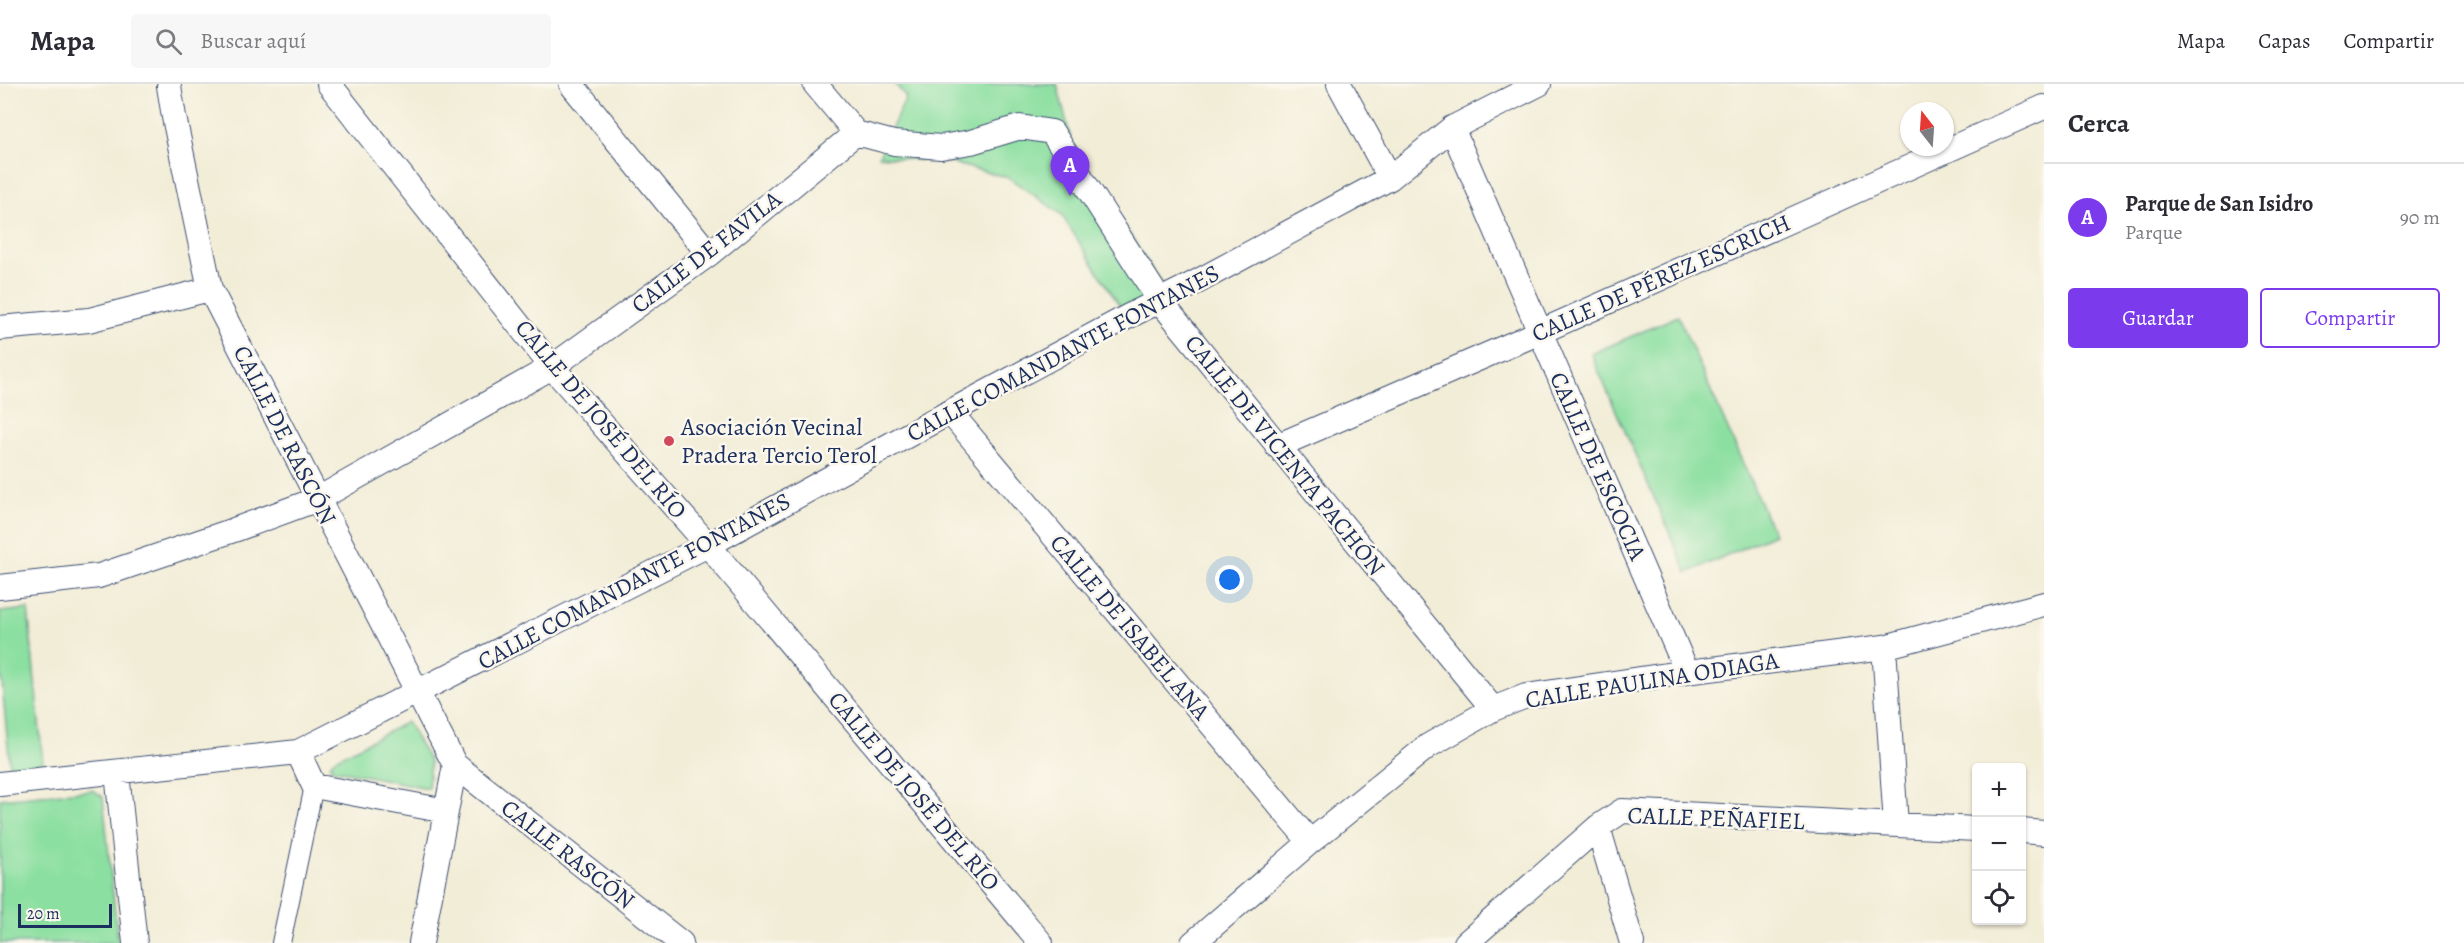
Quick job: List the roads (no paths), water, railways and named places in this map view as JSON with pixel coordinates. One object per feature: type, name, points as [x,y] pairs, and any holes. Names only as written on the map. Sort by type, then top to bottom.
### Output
[{"type":"street","name":"CALLE DE JOSÉ DEL RÍO","points":[[329,84],[552,367],[708,545],[1041,943]]},
{"type":"street","points":[[571,84],[710,254]]},
{"type":"street","points":[[815,84],[856,133]]},
{"type":"street","points":[[1339,84],[1390,178]]},
{"type":"street","name":"CALLE COMANDANTE FONTANES","points":[[0,784],[298,752],[708,545],[950,412],[1390,178],[1452,128],[1539,84]]},
{"type":"street","name":"CALLE DE RASCÓN","points":[[172,85],[174,117],[210,290],[455,765]]},
{"type":"street","name":"CALLE DE PÉREZ ESCRICH","points":[[1277,446],[1540,332],[2044,107]]},
{"type":"street","name":"CALLE DE VICENTA PACHÓN","points":[[856,133],[894,143],[941,147],[971,142],[1020,127],[1052,132],[1160,301],[1493,709]]},
{"type":"street","name":"CALLE DE ESCOCIA","points":[[1452,128],[1687,672]]},
{"type":"street","name":"CALLE DE FAVILA","points":[[0,587],[99,576],[318,499],[552,367],[710,254],[856,133]]},
{"type":"street","points":[[0,328],[89,320],[210,290]]},
{"type":"street","name":"CALLE DE ISABEL ANA","points":[[950,412],[1310,842]]},
{"type":"street","name":"CALLE PAULINA ODIAGA","points":[[1193,943],[1310,842],[1428,746],[1493,709],[1527,696],[1687,672],[1884,647],[2044,604]]},
{"type":"street","points":[[1884,647],[1896,825]]},
{"type":"street","points":[[281,943],[314,786],[298,752]]},
{"type":"street","points":[[421,943],[455,765]]},
{"type":"street","name":"CALLE RASCÓN","points":[[455,765],[681,943]]},
{"type":"street","points":[[117,773],[135,943]]},
{"type":"street","points":[[314,786],[446,811]]},
{"type":"street","name":"CALLE PEÑAFIEL","points":[[1466,943],[1598,827],[1622,812],[1972,829]]},
{"type":"street","points":[[1598,827],[1632,943]]},
{"type":"street","points":[[2026,831],[2044,832]]},
{"type":"place","name":"Parque de San Isidro","points":[[1070,196]]},
{"type":"place","name":"Asociación Vecinal Pradera Tercio Terol","points":[[669,441]]}]
